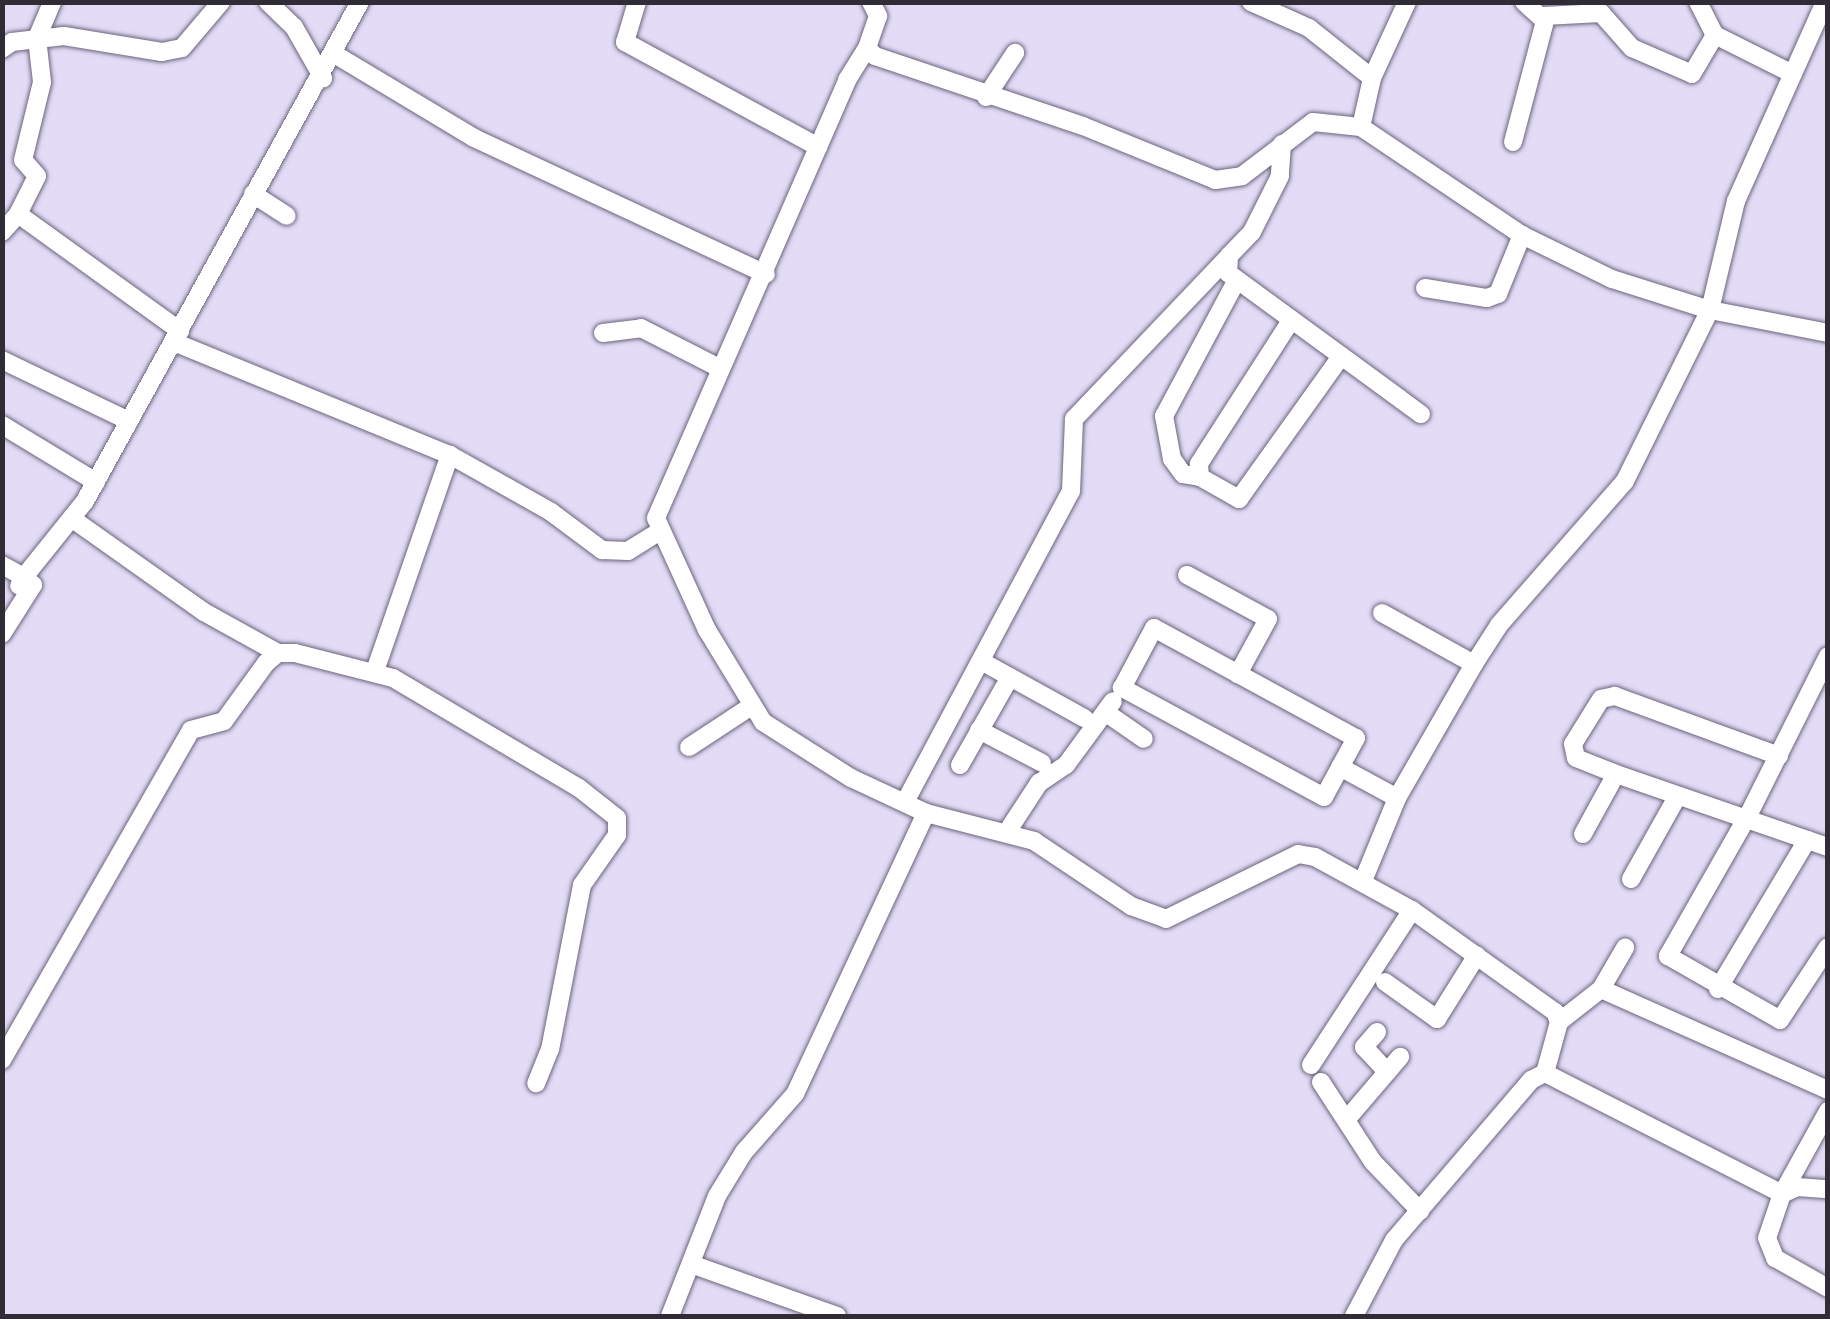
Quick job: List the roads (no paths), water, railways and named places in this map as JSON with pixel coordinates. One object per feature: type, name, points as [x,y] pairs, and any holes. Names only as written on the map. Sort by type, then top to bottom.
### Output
[{"type":"street","points":[[2,232],[18,214],[38,176],[23,160],[42,82],[38,38],[52,2]]},
{"type":"street","points":[[2,49],[38,38],[182,48],[220,2]]},
{"type":"street","points":[[268,2],[294,27],[323,78]]},
{"type":"street","points":[[2,613],[24,578],[74,520],[253,194],[336,55],[360,2]]},
{"type":"street","points":[[637,2],[625,42],[818,147]]},
{"type":"street","points":[[1250,2],[1310,28],[1372,78]]},
{"type":"street","points":[[1361,128],[1372,78],[1407,2]]},
{"type":"street","points":[[1524,2],[1544,16],[1601,13],[1632,48],[1692,74],[1715,35]]},
{"type":"street","points":[[1698,2],[1715,35],[1793,74]]},
{"type":"street","points":[[1363,882],[1397,798],[1474,664],[1500,625],[1625,481],[1710,310],[1736,201],[1825,2]]},
{"type":"street","points":[[875,4],[868,48],[818,147],[766,274],[660,500],[660,531],[750,707],[796,748],[926,813],[1007,832],[1166,919],[1298,854],[1363,882],[1412,910],[1555,1012],[1559,1022]]},
{"type":"street","points":[[1514,142],[1544,16]]},
{"type":"street","points":[[868,48],[986,97],[1083,126],[1216,180],[1242,176],[1313,122],[1361,128],[1522,235],[1612,279],[1710,310],[1828,333]]},
{"type":"street","points":[[986,97],[1015,52]]},
{"type":"street","points":[[336,55],[474,138],[766,274]]},
{"type":"street","points":[[906,802],[1071,491],[1074,419],[1252,232],[1280,176],[1282,144]]},
{"type":"street","points":[[253,194],[287,216]]},
{"type":"street","points":[[18,214],[177,337],[450,455],[550,512],[602,550],[628,552],[660,531]]},
{"type":"street","points":[[1425,288],[1487,298],[1498,294],[1522,235]]},
{"type":"street","points":[[1229,256],[1228,272],[1237,280],[1420,414]]},
{"type":"street","points":[[1237,280],[1164,416],[1172,460],[1183,474],[1200,476],[1239,499],[1340,358]]},
{"type":"street","points":[[1200,476],[1199,464],[1290,322]]},
{"type":"street","points":[[603,333],[641,328],[719,368]]},
{"type":"street","points":[[2,360],[129,421]]},
{"type":"street","points":[[4,429],[96,482]]},
{"type":"street","points":[[375,670],[450,455]]},
{"type":"street","points":[[74,520],[204,612],[278,653],[375,670],[579,788],[617,818],[617,835],[582,885],[550,1049],[536,1083]]},
{"type":"street","points":[[2,565],[33,585],[2,634]]},
{"type":"street","points":[[1188,574],[1268,619],[1238,674]]},
{"type":"street","points":[[1382,613],[1474,664]]},
{"type":"street","points":[[1154,628],[1238,674],[1356,738],[1324,797],[1122,688],[1154,628]]},
{"type":"street","points":[[2,1060],[191,730],[224,722],[278,653]]},
{"type":"street","points":[[1828,656],[1747,818],[1669,949],[1670,960],[1780,1020],[1828,947]]},
{"type":"street","points":[[981,661],[1084,718]]},
{"type":"street","points":[[960,765],[1010,677]]},
{"type":"street","points":[[1780,756],[1608,696],[1574,751],[1616,774],[1828,847]]},
{"type":"street","points":[[689,747],[750,707]]},
{"type":"street","points":[[1007,832],[1039,783],[1066,764],[1109,707],[1144,739]]},
{"type":"street","points":[[979,730],[1042,763]]},
{"type":"street","points":[[1340,767],[1397,798]]},
{"type":"street","points":[[1583,834],[1616,774]]},
{"type":"street","points":[[1632,879],[1677,797]]},
{"type":"street","points":[[670,1316],[724,1182],[802,1081],[926,813]]},
{"type":"street","points":[[1718,989],[1807,840]]},
{"type":"street","points":[[1310,1065],[1412,910]]},
{"type":"street","points":[[1354,1316],[1374,1270],[1531,1080],[1545,1073],[1559,1022],[1601,988],[1625,948]]},
{"type":"street","points":[[1386,982],[1437,1019],[1477,954]]},
{"type":"street","points":[[1601,988],[1828,1090]]},
{"type":"street","points":[[1376,1032],[1364,1047],[1387,1072]]},
{"type":"street","points":[[1347,1119],[1400,1056]]},
{"type":"street","points":[[1545,1073],[1782,1194]]},
{"type":"street","points":[[1321,1082],[1414,1217]]},
{"type":"street","points":[[1828,1111],[1782,1194],[1768,1249],[1828,1288]]},
{"type":"street","points":[[1782,1194],[1797,1187],[1828,1189]]},
{"type":"street","points":[[691,1264],[837,1316]]}]
